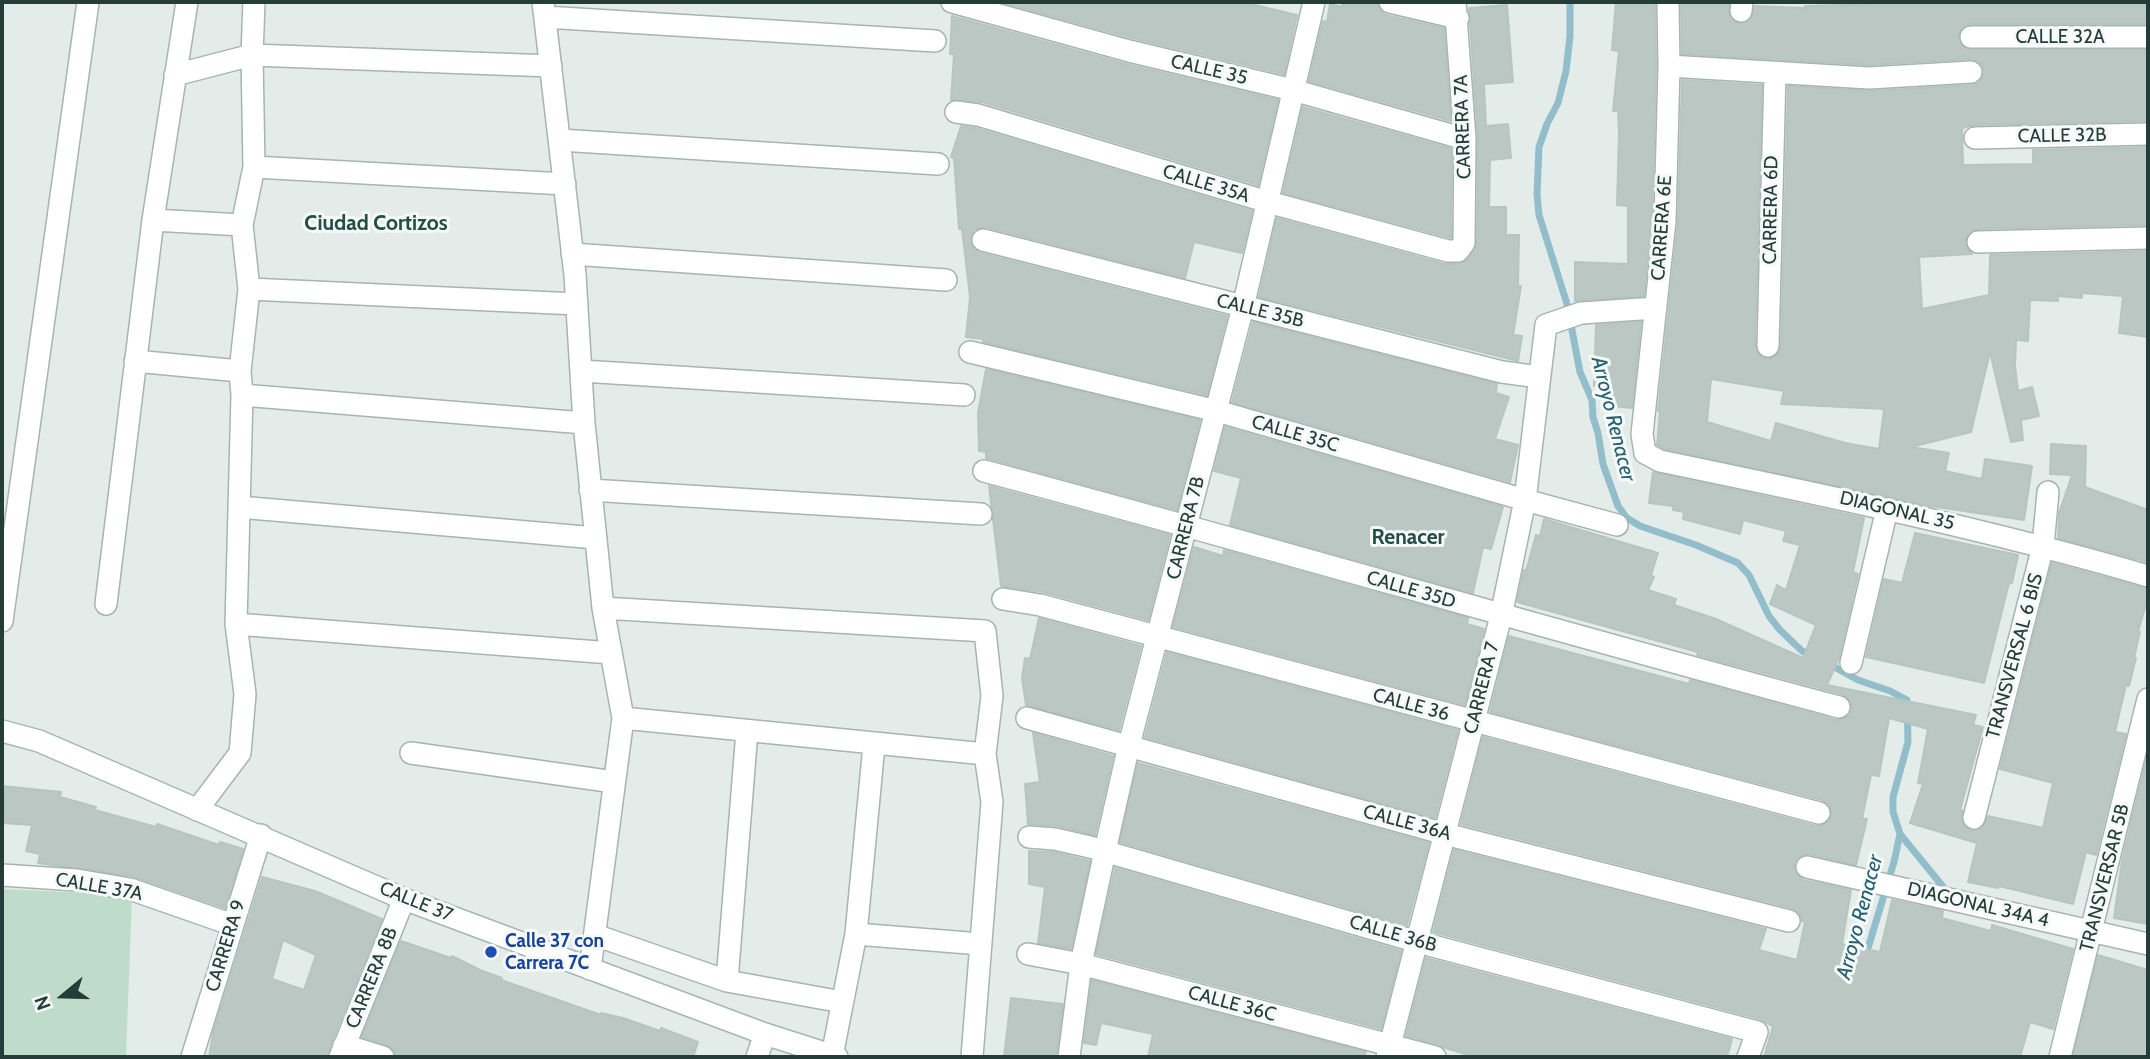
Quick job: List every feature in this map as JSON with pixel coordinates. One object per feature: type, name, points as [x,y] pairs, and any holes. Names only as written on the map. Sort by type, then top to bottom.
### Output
[{"type":"street","points":[[2,621],[88,2]]},
{"type":"street","points":[[106,604],[153,220],[187,2]]},
{"type":"street","points":[[197,810],[240,753],[245,694],[236,624],[242,395],[240,371],[249,289],[242,225],[254,167],[254,2]]},
{"type":"street","name":"CALLE 35","points":[[952,2],[1129,51],[1293,90],[1465,139]]},
{"type":"street","name":"CARRERA 7B","points":[[1069,1057],[1081,964],[1129,746],[1244,307],[1314,2]]},
{"type":"street","points":[[1390,2],[1456,10]]},
{"type":"street","name":"CARRERA 6E","points":[[1645,453],[1642,435],[1665,221],[1668,2]]},
{"type":"street","points":[[590,969],[622,718],[603,608],[590,490],[577,303],[544,9],[935,41]]},
{"type":"street","name":"CARRERA 7A","points":[[1456,10],[1465,139],[1464,243],[1458,251]]},
{"type":"street","name":"CALLE 32A","points":[[1971,37],[2148,37]]},
{"type":"street","points":[[176,75],[252,55],[551,66]]},
{"type":"street","points":[[1669,65],[1869,78],[1972,72]]},
{"type":"street","name":"CARRERA 6D","points":[[1768,346],[1774,73]]},
{"type":"street","name":"CALLE 35A","points":[[956,112],[978,115],[1268,202],[1448,251],[1458,251]]},
{"type":"street","name":"CALLE 32B","points":[[1975,138],[2148,134]]},
{"type":"street","points":[[560,140],[938,164]]},
{"type":"street","points":[[254,167],[565,184]]},
{"type":"street","points":[[153,220],[242,225]]},
{"type":"street","points":[[1978,242],[2148,238]]},
{"type":"street","name":"CALLE 35B","points":[[983,240],[1502,372],[1538,377]]},
{"type":"street","points":[[572,254],[946,280]]},
{"type":"street","points":[[249,289],[577,303]]},
{"type":"street","name":"CARRERA 7","points":[[1389,1051],[1501,616],[1525,500],[1546,325],[1581,313],[1656,308]]},
{"type":"street","name":"CALLE 35C","points":[[970,352],[1217,411],[1617,525]]},
{"type":"street","points":[[135,361],[240,371]]},
{"type":"street","points":[[582,371],[964,395]]},
{"type":"street","points":[[242,395],[584,423]]},
{"type":"street","name":"DIAGONAL 35","points":[[1645,453],[1660,461],[1887,509],[2043,546],[2148,576]]},
{"type":"street","name":"CALLE 35D","points":[[984,471],[1186,525],[1501,616],[1839,707]]},
{"type":"street","points":[[590,490],[981,514]]},
{"type":"street","name":"TRANSVERSAL 6 BIS","points":[[1974,818],[2043,546],[2048,492]]},
{"type":"street","points":[[239,507],[596,538]]},
{"type":"street","points":[[1851,663],[1887,509]]},
{"type":"street","name":"CALLE 36","points":[[1003,599],[1040,605],[1159,636],[1819,813]]},
{"type":"street","points":[[603,608],[985,631],[992,696],[985,754],[992,802],[972,1057]]},
{"type":"street","points":[[236,624],[611,653]]},
{"type":"street","name":"TRANSVERSAR 5B","points":[[2060,1057],[2148,699]]},
{"type":"street","points":[[622,718],[985,754]]},
{"type":"street","name":"CALLE 36A","points":[[1027,718],[1446,834],[1789,922]]},
{"type":"street","name":"CALLE 37","points":[[2,731],[39,741],[404,899],[765,1034],[834,1056]]},
{"type":"street","points":[[727,981],[747,731]]},
{"type":"street","points":[[834,1056],[856,934],[874,745]]},
{"type":"street","points":[[411,753],[614,782]]},
{"type":"street","name":"CARRERA 9","points":[[192,1057],[261,835]]},
{"type":"street","name":"CALLE 36B","points":[[1029,837],[1055,839],[1105,851],[1418,942],[1757,1032],[1748,1057]]},
{"type":"street","name":"DIAGONAL 34A 4","points":[[1807,867],[2148,944]]},
{"type":"street","name":"CALLE 37A","points":[[2,875],[77,880],[130,889],[233,925]]},
{"type":"street","name":"CARRERA 8B","points":[[342,1051],[404,899]]},
{"type":"street","points":[[856,934],[981,944]]},
{"type":"street","points":[[595,935],[727,981],[842,1002]]},
{"type":"street","name":"CALLE 36C","points":[[1028,954],[1081,964],[1389,1051],[1435,1057]]},
{"type":"street","points":[[757,1057],[765,1034]]},
{"type":"street","points":[[342,1051],[383,1057]]},
{"type":"green space","points":[[2,889],[132,895],[126,1057],[2,1057]]},
{"type":"building","points":[[1000,2],[1242,2],[1297,15],[1284,74],[1132,38]]},
{"type":"building","points":[[1342,2],[1377,2],[1386,15],[1444,28],[1451,121],[1309,81],[1323,21],[1327,22],[1330,4],[1342,7]]},
{"type":"building","points":[[1616,2],[1655,2],[1652,220],[1644,296],[1575,301],[1575,262],[1628,264],[1628,206],[1617,205],[1619,133],[1618,111],[1613,111],[1619,51],[1612,50]]},
{"type":"building","points":[[1681,2],[1729,2],[1729,17],[1740,24],[1751,19],[1755,6],[1805,8],[1871,2],[2148,2],[2148,24],[1971,24],[1964,26],[1958,36],[1960,44],[1971,50],[2148,50],[2148,121],[1975,125],[1962,128],[1963,165],[2033,164],[2033,150],[2148,147],[2148,225],[1978,229],[1971,231],[1965,242],[1972,254],[1919,257],[1922,309],[1989,295],[1990,255],[2148,251],[2148,337],[2119,333],[2123,296],[2082,293],[2082,298],[2058,296],[2058,301],[2030,300],[2028,341],[2016,340],[2015,366],[2018,391],[2032,387],[2039,416],[2021,420],[2023,440],[2011,442],[1990,352],[1971,432],[1911,447],[1949,453],[1945,471],[1982,479],[1985,459],[2032,466],[2024,520],[1924,505],[1665,449],[1657,445],[1658,411],[1678,222],[1682,80],[1762,85],[1755,346],[1761,357],[1768,359],[1779,353],[1781,346],[1788,86],[1870,91],[1972,85],[1979,83],[1984,72],[1982,64],[1971,59],[1869,65],[1682,54]],"holes":[[[1711,379],[1784,391],[1781,404],[1884,409],[1879,449],[1845,443],[1776,423],[1771,441],[1707,422]]]},
{"type":"building","points":[[1507,5],[1513,82],[1484,84],[1486,126],[1508,124],[1511,158],[1490,160],[1489,207],[1506,207],[1506,235],[1519,235],[1518,286],[1521,286],[1513,335],[1522,336],[1518,361],[1259,297],[1277,218],[1445,264],[1459,264],[1468,259],[1477,243],[1478,139],[1469,8]]},
{"type":"building","points":[[952,16],[1126,64],[1278,100],[1258,185],[982,102],[951,100],[954,54],[950,54]]},
{"type":"building","points":[[1303,107],[1452,149],[1451,238],[1283,193]]},
{"type":"building","points":[[961,126],[1252,211],[1242,253],[1194,242],[1185,278],[986,227],[974,230],[970,237],[973,249],[980,253],[1227,316],[1207,395],[966,337],[970,297],[962,229],[959,229],[954,158],[951,157]]},
{"type":"building","points":[[1253,322],[1497,384],[1496,393],[1509,397],[1495,439],[1518,445],[1510,482],[1232,402]]},
{"type":"building","points":[[1641,322],[1632,408],[1612,406],[1614,387],[1594,386],[1596,325]]},
{"type":"building","points":[[986,369],[1200,420],[1177,510],[986,458],[986,452],[979,451],[978,413]]},
{"type":"building","points":[[1225,427],[1503,507],[1491,549],[1483,547],[1473,593],[1230,525],[1241,478],[1214,471]]},
{"type":"building","points":[[2051,444],[2086,446],[2085,487],[2148,510],[2148,562],[2058,538],[2059,513],[2072,475],[2050,474]]},
{"type":"building","points":[[1653,472],[1864,518],[1853,572],[1858,574],[1839,658],[1827,685],[1976,715],[1973,725],[1983,727],[1960,810],[1965,828],[1971,831],[1983,828],[1988,816],[2043,828],[2053,783],[2000,769],[2052,563],[2148,589],[2138,632],[2136,658],[2129,686],[2126,685],[2115,732],[2126,734],[2096,855],[2086,852],[2073,904],[1999,886],[1998,888],[1968,882],[1977,843],[1910,823],[1923,784],[1918,783],[1928,729],[1889,718],[1879,776],[1871,775],[1862,819],[1867,819],[1856,865],[1809,854],[1798,858],[1794,863],[1795,872],[1803,880],[1851,890],[1842,944],[1880,952],[1892,900],[1943,911],[1942,918],[1991,931],[1992,925],[2073,949],[2053,1029],[2030,1022],[2020,1057],[1764,1057],[1773,1026],[1760,1019],[1433,932],[1454,850],[1766,929],[1759,950],[1797,960],[1805,922],[1799,912],[1792,908],[1461,824],[1483,737],[1816,826],[1823,825],[1831,817],[1831,809],[1822,800],[1490,712],[1509,636],[1689,684],[1690,680],[1836,720],[1849,716],[1851,703],[1842,694],[1517,602],[1524,570],[1526,571],[1536,535],[1540,536],[1544,519],[1658,553],[1651,575],[1654,577],[1648,590],[1676,599],[1674,605],[1716,619],[1803,658],[1816,625],[1770,604],[1777,585],[1786,590],[1800,545],[1783,541],[1786,531],[1743,520],[1740,534],[1683,519],[1684,512],[1673,510],[1673,506],[1649,503]]},
{"type":"building","points":[[989,486],[1170,535],[1148,620],[1043,592],[1001,586]]},
{"type":"building","points":[[1915,533],[2018,555],[1984,683],[1866,657],[1884,579],[1902,583]]},
{"type":"building","points":[[1194,547],[1223,556],[1224,550],[1468,618],[1467,624],[1484,629],[1465,705],[1173,627]]},
{"type":"building","points":[[1039,618],[1141,646],[1119,730],[1026,705],[1022,678],[1025,658],[1030,659]]},
{"type":"building","points":[[1167,652],[1458,730],[1435,818],[1145,737]]},
{"type":"building","points":[[1033,733],[1113,756],[1095,835],[1058,826],[1028,824],[1025,784],[1040,782]]},
{"type":"building","points":[[2148,753],[2148,924],[2114,918],[2122,861]]},
{"type":"building","points":[[1138,763],[1429,843],[1407,925],[1120,842]]},
{"type":"building","points":[[2,786],[61,792],[60,797],[96,807],[95,810],[156,827],[157,824],[219,845],[220,842],[243,849],[225,908],[132,876],[38,863],[40,854],[26,851],[32,825],[2,823]]},
{"type":"building","points":[[1029,851],[1053,852],[1090,861],[1071,949],[1038,943],[1045,887],[1029,884]]},
{"type":"building","points":[[1115,868],[1401,951],[1381,1029],[1096,954]]},
{"type":"building","points":[[262,877],[315,891],[382,919],[327,1057],[209,1057],[213,1033]],"holes":[[[283,940],[316,955],[304,990],[272,979]]]},
{"type":"building","points":[[401,941],[451,958],[452,956],[502,978],[501,980],[601,1015],[623,1018],[660,1031],[661,1028],[698,1042],[693,1057],[396,1057],[393,1049],[387,1045],[362,1037]]},
{"type":"building","points":[[2098,955],[2148,970],[2148,1057],[2073,1057]]},
{"type":"building","points":[[1426,958],[1732,1039],[1727,1057],[1475,1057],[1406,1036]]},
{"type":"building","points":[[1092,980],[1366,1052],[1364,1057],[1148,1057],[1153,1034],[1101,1023],[1096,1045],[1084,1043]]},
{"type":"building","points":[[1011,998],[1063,1004],[1056,1057],[1004,1057]]},
{"type":"waterway","name":"Arroyo Renacer","points":[[1570,2],[1566,71],[1558,103],[1539,147],[1537,194],[1539,215],[1567,304],[1580,372],[1592,400],[1603,464],[1618,506],[1627,518],[1640,526],[1738,563],[1749,575],[1769,616],[1780,630],[1802,651],[1812,656]]},
{"type":"waterway","name":"Arroyo Renacer","points":[[1829,664],[1858,680],[1907,700],[1908,742],[1893,797],[1893,812],[1900,834],[1865,958]]},
{"type":"waterway","points":[[1900,834],[1949,894]]},
{"type":"place","name":"Calle 37 con Carrera 7C","points":[[491,952]]},
{"type":"district","name":"Ciudad Cortizos","points":[[376,224]]},
{"type":"district","name":"Renacer","points":[[1408,538]]}]
